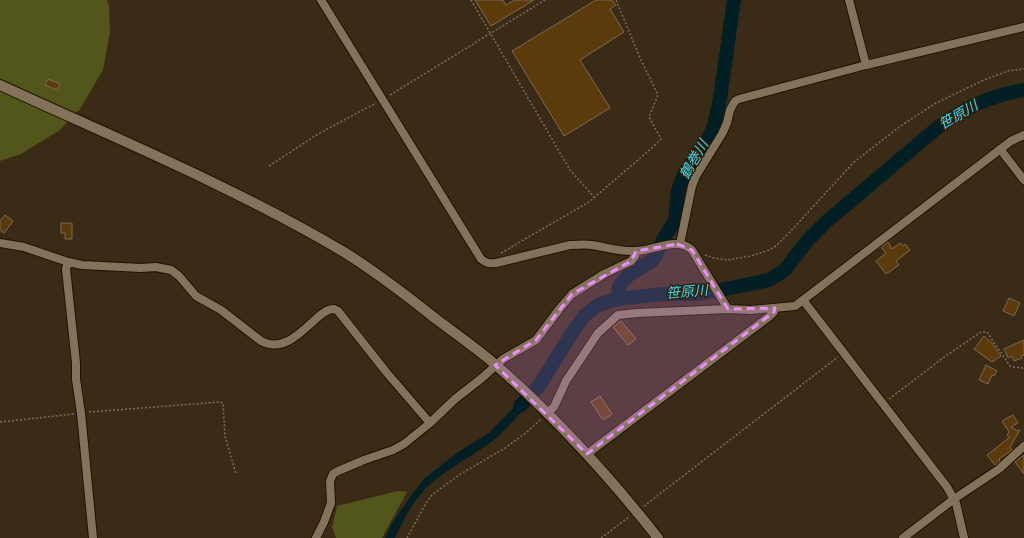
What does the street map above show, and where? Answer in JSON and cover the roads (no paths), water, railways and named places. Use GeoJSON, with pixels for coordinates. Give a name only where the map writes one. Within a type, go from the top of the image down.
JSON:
{"type":"FeatureCollection","features":[{"type":"Feature","properties":{"kind":"street"},"geometry":{"type":"LineString","coordinates":[[320,0],[481,259],[486,263],[496,263],[570,245],[582,244],[639,251],[678,244],[686,246],[692,250],[728,309]]}},
{"type":"Feature","properties":{"kind":"street"},"geometry":{"type":"LineString","coordinates":[[849,0],[866,65]]}},
{"type":"Feature","properties":{"kind":"street"},"geometry":{"type":"LineString","coordinates":[[678,244],[696,176],[722,134],[727,123],[730,110],[735,101],[742,97],[866,65],[1024,27]]}},
{"type":"Feature","properties":{"kind":"street"},"geometry":{"type":"LineString","coordinates":[[0,85],[200,176],[297,226],[345,253],[398,289],[496,365],[547,413],[587,454],[658,538]]}},
{"type":"Feature","properties":{"kind":"street"},"geometry":{"type":"LineString","coordinates":[[547,413],[554,407],[566,382],[598,333],[618,315],[728,309],[751,310],[794,306],[1000,149],[1011,141],[1024,135]]}},
{"type":"Feature","properties":{"kind":"street"},"geometry":{"type":"LineString","coordinates":[[1000,149],[1024,180]]}},
{"type":"Feature","properties":{"kind":"street"},"geometry":{"type":"LineString","coordinates":[[0,243],[24,247],[68,262],[98,267],[156,267],[171,270],[196,296],[221,310],[260,340],[268,344],[280,345],[288,342],[325,311],[334,308],[430,423]]}},
{"type":"Feature","properties":{"kind":"street"},"geometry":{"type":"LineString","coordinates":[[316,538],[331,503],[330,481],[332,474],[364,460],[393,450],[430,423],[455,399],[503,359],[536,340],[572,294],[604,274],[629,262],[639,251]]}},
{"type":"Feature","properties":{"kind":"street"},"geometry":{"type":"LineString","coordinates":[[68,262],[66,269],[93,538]]}},
{"type":"Feature","properties":{"kind":"street"},"geometry":{"type":"LineString","coordinates":[[803,300],[943,482],[954,499],[958,509],[964,538]]}},
{"type":"Feature","properties":{"kind":"street"},"geometry":{"type":"LineString","coordinates":[[587,454],[768,318],[774,312],[775,308]]}},
{"type":"Feature","properties":{"kind":"street"},"geometry":{"type":"LineString","coordinates":[[903,538],[954,499],[999,470],[1023,450]]}},
{"type":"Feature","properties":{"kind":"water"},"geometry":{"type":"Polygon","coordinates":[[[524,397],[530,403],[506,428],[482,449],[444,473],[428,487],[412,505],[395,538],[385,538],[392,523],[425,478],[457,453],[490,432],[524,397]]]}},
{"type":"Feature","properties":{"kind":"waterway","name":"鶴巻川"},"geometry":{"type":"LineString","coordinates":[[617,299],[619,286],[623,281],[629,275],[653,260],[656,255],[675,220],[678,191],[684,174],[713,129],[720,99],[734,0]]}},
{"type":"Feature","properties":{"kind":"waterway","name":"笹原川"},"geometry":{"type":"LineString","coordinates":[[520,406],[539,386],[585,315],[598,305],[617,299],[664,294],[695,294],[769,280],[785,270],[806,242],[826,222],[937,128],[978,103],[1012,92],[1024,90]]}}]}
